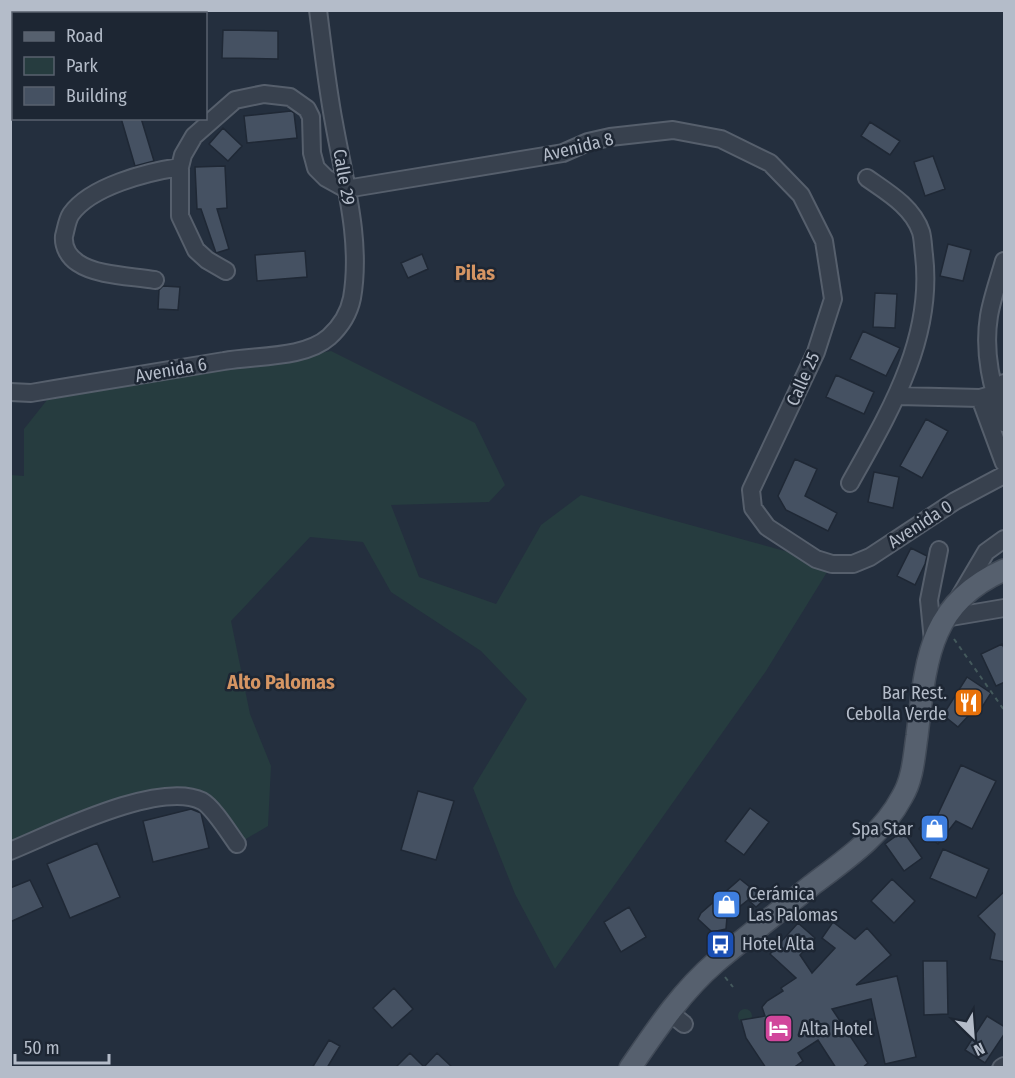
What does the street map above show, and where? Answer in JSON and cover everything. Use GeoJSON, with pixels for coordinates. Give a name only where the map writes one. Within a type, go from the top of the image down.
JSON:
{"type":"FeatureCollection","features":[{"type":"Feature","properties":{"kind":"main road"},"geometry":{"type":"LineString","coordinates":[[630,1068],[676,1018],[682,995],[715,963],[856,851],[886,823],[903,796],[913,768],[924,676],[940,628],[960,597],[978,583],[1005,570]]}},
{"type":"Feature","properties":{"kind":"street","name":"Calle 29"},"geometry":{"type":"LineString","coordinates":[[318,10],[332,111],[353,230],[355,267],[351,301],[346,316],[328,337]]}},
{"type":"Feature","properties":{"kind":"street"},"geometry":{"type":"LineString","coordinates":[[226,271],[207,260],[196,250],[180,216],[180,167],[194,136],[235,100],[264,94],[290,97],[307,109],[311,117],[312,153],[316,168],[326,178],[346,189]]}},
{"type":"Feature","properties":{"kind":"street","name":"Avenida 8"},"geometry":{"type":"LineString","coordinates":[[346,189],[563,153],[588,142],[610,137],[673,130],[721,139],[770,163]]}},
{"type":"Feature","properties":{"kind":"street","name":"Calle 25"},"geometry":{"type":"LineString","coordinates":[[770,163],[801,195],[824,241],[832,299],[816,352],[751,490],[753,508],[767,527],[816,559],[832,564]]}},
{"type":"Feature","properties":{"kind":"street"},"geometry":{"type":"LineString","coordinates":[[155,280],[93,270],[78,264],[69,255],[63,242],[66,227],[69,216],[80,204],[115,184],[152,171],[180,167]]}},
{"type":"Feature","properties":{"kind":"street"},"geometry":{"type":"LineString","coordinates":[[850,483],[898,396],[918,335],[925,293],[926,270],[921,231],[903,203],[867,178]]}},
{"type":"Feature","properties":{"kind":"street"},"geometry":{"type":"LineString","coordinates":[[1005,261],[989,314],[986,338],[1005,463]]}},
{"type":"Feature","properties":{"kind":"street","name":"Avenida 6"},"geometry":{"type":"LineString","coordinates":[[10,392],[31,393],[232,359],[285,354],[314,346],[328,337]]}},
{"type":"Feature","properties":{"kind":"street"},"geometry":{"type":"LineString","coordinates":[[898,396],[993,392]]}},
{"type":"Feature","properties":{"kind":"street"},"geometry":{"type":"LineString","coordinates":[[993,392],[1005,423]]}},
{"type":"Feature","properties":{"kind":"street","name":"Avenida 0"},"geometry":{"type":"LineString","coordinates":[[832,564],[853,564],[870,557],[955,501],[1005,475]]}},
{"type":"Feature","properties":{"kind":"street"},"geometry":{"type":"LineString","coordinates":[[960,597],[986,552],[1005,539]]}},
{"type":"Feature","properties":{"kind":"street"},"geometry":{"type":"LineString","coordinates":[[939,550],[929,600],[940,628],[1005,608]]}},
{"type":"Feature","properties":{"kind":"street"},"geometry":{"type":"LineString","coordinates":[[10,851],[101,814],[150,798],[178,797],[188,797],[205,802],[237,844]]}},
{"type":"Feature","properties":{"kind":"path"},"geometry":{"type":"LineString","coordinates":[[940,628],[1005,710]]}},
{"type":"Feature","properties":{"kind":"path"},"geometry":{"type":"LineString","coordinates":[[729,982],[733,987]]}},
{"type":"Feature","properties":{"kind":"green space"},"geometry":{"type":"Polygon","coordinates":[[[331,351],[475,423],[505,485],[489,502],[391,505],[419,577],[496,604],[541,525],[581,495],[832,564],[766,671],[555,969],[515,894],[473,788],[527,699],[481,651],[391,592],[363,542],[310,537],[231,621],[250,714],[271,766],[268,826],[237,844],[205,802],[150,798],[11,851],[11,475],[24,476],[24,429],[47,400],[331,351]]]}},
{"type":"Feature","properties":{"kind":"green space"},"geometry":{"type":"Polygon","coordinates":[[[742,1009],[748,1009],[752,1016],[748,1023],[742,1023],[738,1019],[738,1013],[742,1009]]]}},
{"type":"Feature","properties":{"kind":"building"},"geometry":{"type":"Polygon","coordinates":[[[223,30],[278,31],[278,59],[222,58],[223,30]]]}},
{"type":"Feature","properties":{"kind":"building"},"geometry":{"type":"Polygon","coordinates":[[[291,111],[294,113],[297,138],[247,143],[244,116],[291,111]]]}},
{"type":"Feature","properties":{"kind":"building"},"geometry":{"type":"Polygon","coordinates":[[[122,120],[142,120],[154,161],[135,166],[122,120]]]}},
{"type":"Feature","properties":{"kind":"building"},"geometry":{"type":"Polygon","coordinates":[[[870,122],[900,141],[890,155],[861,136],[870,122]]]}},
{"type":"Feature","properties":{"kind":"building"},"geometry":{"type":"Polygon","coordinates":[[[223,128],[242,146],[228,161],[209,144],[223,128]]]}},
{"type":"Feature","properties":{"kind":"building"},"geometry":{"type":"Polygon","coordinates":[[[933,156],[945,189],[925,196],[914,162],[933,156]]]}},
{"type":"Feature","properties":{"kind":"building"},"geometry":{"type":"Polygon","coordinates":[[[225,166],[227,208],[217,209],[229,249],[216,253],[201,209],[197,209],[195,167],[225,166]]]}},
{"type":"Feature","properties":{"kind":"building"},"geometry":{"type":"Polygon","coordinates":[[[948,244],[971,250],[963,281],[940,276],[948,244]]]}},
{"type":"Feature","properties":{"kind":"building"},"geometry":{"type":"Polygon","coordinates":[[[305,251],[307,277],[257,281],[255,255],[305,251]]]}},
{"type":"Feature","properties":{"kind":"building"},"geometry":{"type":"Polygon","coordinates":[[[422,254],[428,269],[408,278],[401,263],[422,254]]]}},
{"type":"Feature","properties":{"kind":"building"},"geometry":{"type":"Polygon","coordinates":[[[163,286],[180,287],[178,310],[158,309],[159,290],[163,286]]]}},
{"type":"Feature","properties":{"kind":"building"},"geometry":{"type":"Polygon","coordinates":[[[875,293],[897,294],[895,328],[873,327],[875,293]]]}},
{"type":"Feature","properties":{"kind":"building"},"geometry":{"type":"Polygon","coordinates":[[[863,331],[900,348],[886,376],[850,359],[863,331]]]}},
{"type":"Feature","properties":{"kind":"building"},"geometry":{"type":"Polygon","coordinates":[[[836,375],[874,392],[864,414],[826,397],[836,375]]]}},
{"type":"Feature","properties":{"kind":"building"},"geometry":{"type":"Polygon","coordinates":[[[926,419],[948,431],[922,478],[900,466],[926,419]]]}},
{"type":"Feature","properties":{"kind":"building"},"geometry":{"type":"Polygon","coordinates":[[[795,459],[817,469],[805,496],[837,513],[828,531],[786,510],[778,496],[795,459]]]}},
{"type":"Feature","properties":{"kind":"building"},"geometry":{"type":"Polygon","coordinates":[[[874,472],[899,477],[893,508],[868,502],[874,472]]]}},
{"type":"Feature","properties":{"kind":"building"},"geometry":{"type":"Polygon","coordinates":[[[911,548],[927,556],[915,585],[897,576],[911,548]]]}},
{"type":"Feature","properties":{"kind":"building"},"geometry":{"type":"Polygon","coordinates":[[[1002,644],[1005,650],[1005,682],[996,686],[981,654],[1002,644]]]}},
{"type":"Feature","properties":{"kind":"building","name":"Bar Rest. Cebolla Verde"},"geometry":{"type":"Polygon","coordinates":[[[967,677],[991,693],[979,712],[970,714],[958,727],[943,715],[967,677]]]}},
{"type":"Feature","properties":{"kind":"building"},"geometry":{"type":"Polygon","coordinates":[[[961,765],[996,781],[972,829],[956,821],[938,844],[919,829],[931,814],[936,818],[961,765]]]}},
{"type":"Feature","properties":{"kind":"building"},"geometry":{"type":"Polygon","coordinates":[[[418,791],[454,801],[436,860],[401,850],[418,791]]]}},
{"type":"Feature","properties":{"kind":"building"},"geometry":{"type":"Polygon","coordinates":[[[750,808],[769,822],[744,855],[725,841],[750,808]]]}},
{"type":"Feature","properties":{"kind":"building"},"geometry":{"type":"Polygon","coordinates":[[[191,809],[201,813],[209,848],[153,862],[143,821],[191,809]]]}},
{"type":"Feature","properties":{"kind":"building"},"geometry":{"type":"Polygon","coordinates":[[[903,831],[922,858],[904,871],[885,844],[903,831]]]}},
{"type":"Feature","properties":{"kind":"building"},"geometry":{"type":"Polygon","coordinates":[[[97,843],[120,897],[70,918],[47,864],[97,843]]]}},
{"type":"Feature","properties":{"kind":"building"},"geometry":{"type":"Polygon","coordinates":[[[943,849],[989,869],[976,898],[930,878],[943,849]]]}},
{"type":"Feature","properties":{"kind":"building","name":"Cerámica Las Palomas"},"geometry":{"type":"Polygon","coordinates":[[[740,879],[765,899],[756,907],[748,900],[727,917],[726,929],[712,932],[698,919],[701,913],[740,879]]]}},
{"type":"Feature","properties":{"kind":"building"},"geometry":{"type":"Polygon","coordinates":[[[892,879],[915,901],[894,923],[871,901],[892,879]]]}},
{"type":"Feature","properties":{"kind":"building"},"geometry":{"type":"Polygon","coordinates":[[[30,880],[43,907],[10,922],[10,888],[30,880]]]}},
{"type":"Feature","properties":{"kind":"building"},"geometry":{"type":"Polygon","coordinates":[[[1005,891],[1005,962],[990,959],[995,934],[978,916],[1005,891]]]}},
{"type":"Feature","properties":{"kind":"building"},"geometry":{"type":"Polygon","coordinates":[[[629,907],[646,937],[621,952],[604,922],[629,907]]]}},
{"type":"Feature","properties":{"kind":"building"},"geometry":{"type":"Polygon","coordinates":[[[833,922],[855,939],[867,928],[891,955],[856,985],[897,976],[916,1057],[885,1064],[871,999],[832,1009],[868,1063],[862,1068],[836,1068],[818,1040],[798,1053],[803,1061],[793,1068],[766,1068],[746,1038],[741,1020],[765,1016],[762,1007],[783,991],[781,988],[796,978],[770,954],[798,923],[815,938],[800,955],[812,973],[835,948],[822,938],[833,922]]]}},
{"type":"Feature","properties":{"kind":"building"},"geometry":{"type":"Polygon","coordinates":[[[923,961],[947,961],[948,1014],[924,1015],[923,961]]]}},
{"type":"Feature","properties":{"kind":"building"},"geometry":{"type":"Polygon","coordinates":[[[394,988],[413,1009],[392,1028],[373,1008],[394,988]]]}},
{"type":"Feature","properties":{"kind":"building"},"geometry":{"type":"Polygon","coordinates":[[[987,1016],[1005,1027],[1005,1033],[985,1063],[965,1050],[987,1016]]]}},
{"type":"Feature","properties":{"kind":"building"},"geometry":{"type":"Polygon","coordinates":[[[329,1040],[340,1046],[327,1068],[312,1068],[329,1040]]]}},
{"type":"Feature","properties":{"kind":"building"},"geometry":{"type":"Polygon","coordinates":[[[410,1053],[424,1067],[437,1053],[453,1068],[395,1068],[410,1053]]]}},
{"type":"Feature","properties":{"kind":"place","name":"Bar Rest. Cebolla Verde"},"geometry":{"type":"Point","coordinates":[968,703]}},
{"type":"Feature","properties":{"kind":"place","name":"Spa Star"},"geometry":{"type":"Point","coordinates":[934,829]}},
{"type":"Feature","properties":{"kind":"place","name":"Cerámica Las Palomas"},"geometry":{"type":"Point","coordinates":[727,904]}},
{"type":"Feature","properties":{"kind":"place","name":"Hotel Alta"},"geometry":{"type":"Point","coordinates":[721,944]}},
{"type":"Feature","properties":{"kind":"place","name":"Alta Hotel"},"geometry":{"type":"Point","coordinates":[779,1029]}},
{"type":"Feature","properties":{"kind":"district","name":"Pilas"},"geometry":{"type":"Point","coordinates":[475,273]}},
{"type":"Feature","properties":{"kind":"district","name":"Alto Palomas"},"geometry":{"type":"Point","coordinates":[281,682]}}]}
